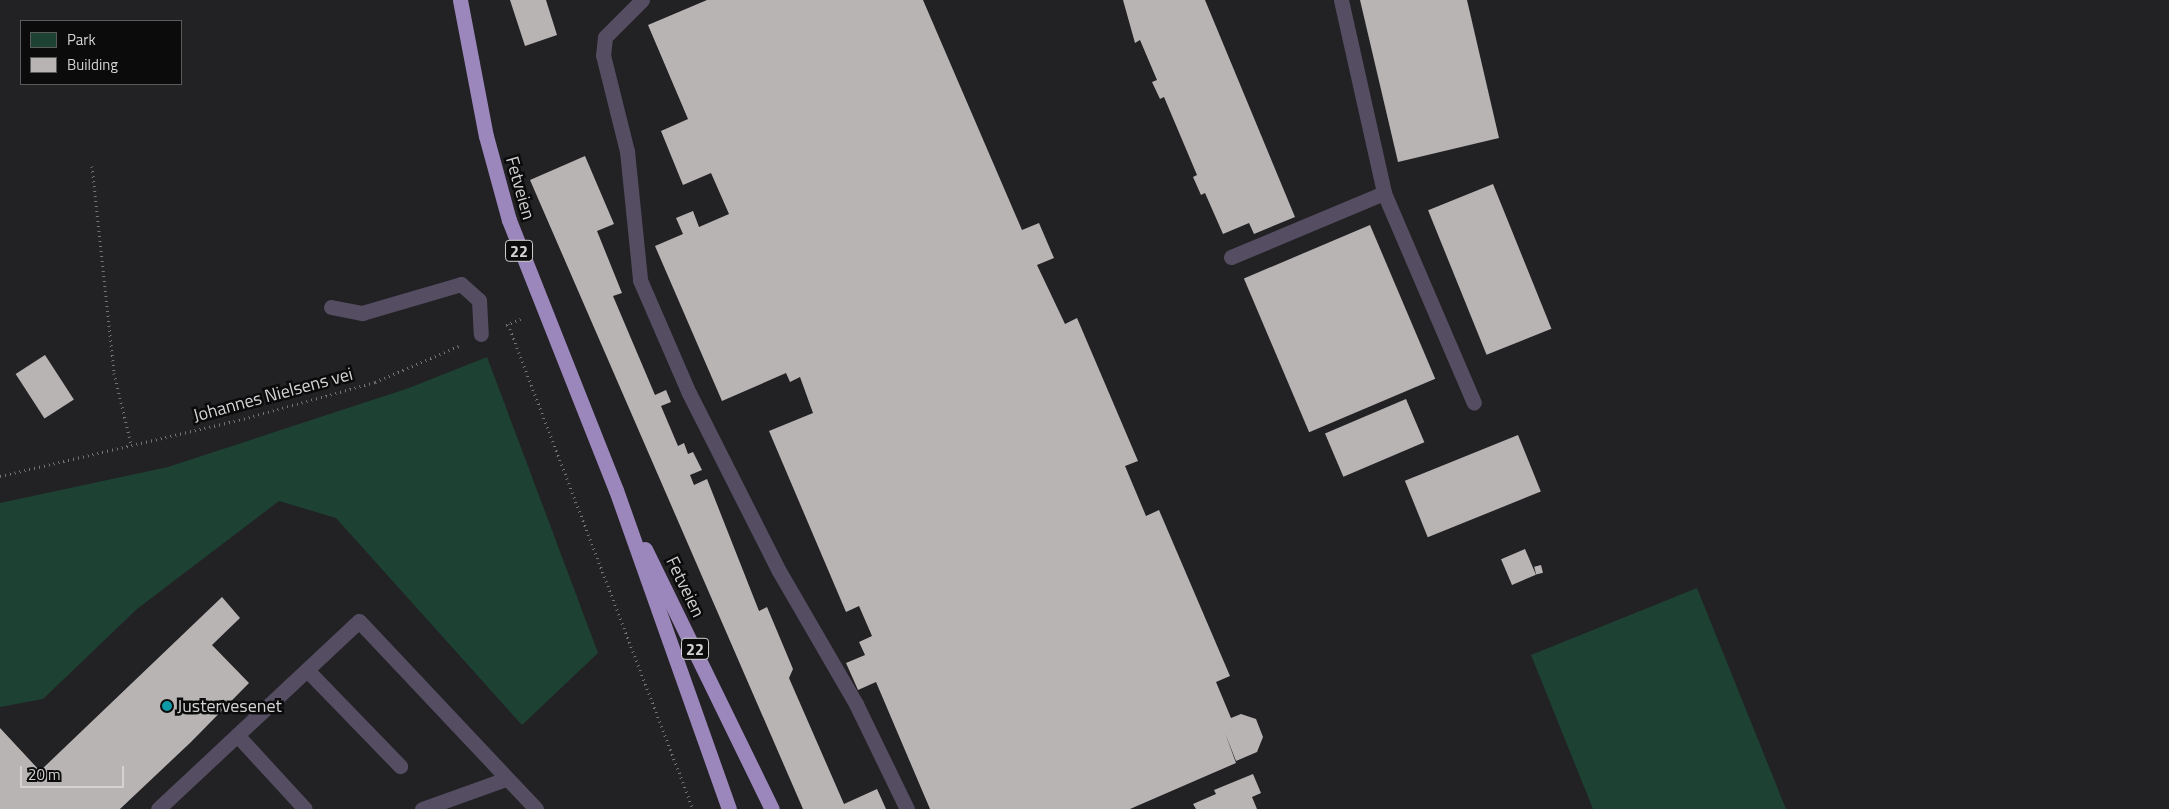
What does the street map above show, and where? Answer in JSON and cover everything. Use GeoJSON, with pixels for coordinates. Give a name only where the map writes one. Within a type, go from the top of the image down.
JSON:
{"type":"FeatureCollection","features":[{"type":"Feature","properties":{"kind":"highway","name":"Fetveien"},"geometry":{"type":"LineString","coordinates":[[460,0],[496,173],[543,312],[616,490],[729,809]]}},
{"type":"Feature","properties":{"kind":"highway","name":"Fetveien"},"geometry":{"type":"LineString","coordinates":[[616,490],[772,809]]}},
{"type":"Feature","properties":{"kind":"lane"},"geometry":{"type":"LineString","coordinates":[[642,0],[605,37],[603,55],[627,152],[640,280],[690,393],[779,572],[856,704],[906,809]]}},
{"type":"Feature","properties":{"kind":"lane"},"geometry":{"type":"LineString","coordinates":[[1341,0],[1384,192],[1474,403]]}},
{"type":"Feature","properties":{"kind":"lane"},"geometry":{"type":"LineString","coordinates":[[1231,257],[1384,192]]}},
{"type":"Feature","properties":{"kind":"lane"},"geometry":{"type":"LineString","coordinates":[[331,307],[362,313],[461,284],[479,300],[481,334]]}},
{"type":"Feature","properties":{"kind":"lane"},"geometry":{"type":"LineString","coordinates":[[158,809],[359,621],[536,809]]}},
{"type":"Feature","properties":{"kind":"lane"},"geometry":{"type":"LineString","coordinates":[[307,670],[400,766]]}},
{"type":"Feature","properties":{"kind":"lane"},"geometry":{"type":"LineString","coordinates":[[237,735],[305,809]]}},
{"type":"Feature","properties":{"kind":"lane"},"geometry":{"type":"LineString","coordinates":[[422,809],[506,779]]}},
{"type":"Feature","properties":{"kind":"path"},"geometry":{"type":"LineString","coordinates":[[92,166],[114,373],[131,444]]}},
{"type":"Feature","properties":{"kind":"path","name":"Johannes Nielsens vei"},"geometry":{"type":"LineString","coordinates":[[0,476],[239,420],[375,382],[481,334],[543,312]]}},
{"type":"Feature","properties":{"kind":"path"},"geometry":{"type":"LineString","coordinates":[[508,324],[693,809]]}},
{"type":"Feature","properties":{"kind":"green space"},"geometry":{"type":"Polygon","coordinates":[[[487,357],[598,653],[522,725],[336,518],[279,501],[137,609],[43,699],[0,707],[0,503],[168,467],[409,388],[487,357]]]}},
{"type":"Feature","properties":{"kind":"green space"},"geometry":{"type":"Polygon","coordinates":[[[1697,588],[1786,809],[1593,809],[1531,655],[1697,588]]]}},
{"type":"Feature","properties":{"kind":"building"},"geometry":{"type":"Polygon","coordinates":[[[510,0],[546,0],[557,35],[525,46],[510,0]]]}},
{"type":"Feature","properties":{"kind":"building"},"geometry":{"type":"Polygon","coordinates":[[[707,0],[923,0],[1022,230],[1039,223],[1054,258],[1037,265],[1065,324],[1077,318],[1138,461],[1125,466],[1146,516],[1159,510],[1230,676],[1216,682],[1231,718],[1241,714],[1256,719],[1263,737],[1257,752],[1236,761],[1225,733],[1236,763],[1130,809],[930,809],[876,682],[858,690],[846,663],[865,655],[859,642],[872,636],[859,606],[846,612],[769,431],[813,413],[800,377],[790,382],[786,373],[722,401],[655,246],[683,234],[676,218],[693,211],[699,227],[729,214],[711,173],[683,185],[661,131],[688,119],[648,25],[707,0]]]}},
{"type":"Feature","properties":{"kind":"building"},"geometry":{"type":"Polygon","coordinates":[[[1123,0],[1205,0],[1295,217],[1254,234],[1249,223],[1223,234],[1205,193],[1201,195],[1193,177],[1197,175],[1164,97],[1160,99],[1152,82],[1157,80],[1140,40],[1135,43],[1123,0]]]}},
{"type":"Feature","properties":{"kind":"building"},"geometry":{"type":"Polygon","coordinates":[[[1360,0],[1467,0],[1499,138],[1398,162],[1360,0]]]}},
{"type":"Feature","properties":{"kind":"building"},"geometry":{"type":"Polygon","coordinates":[[[585,156],[614,224],[597,231],[622,293],[613,296],[655,395],[666,390],[671,402],[661,406],[678,446],[684,443],[688,454],[693,452],[702,470],[690,475],[694,485],[707,479],[759,611],[767,607],[793,669],[789,678],[844,804],[877,789],[886,809],[803,809],[530,180],[585,156]]]}},
{"type":"Feature","properties":{"kind":"building"},"geometry":{"type":"Polygon","coordinates":[[[1493,184],[1551,329],[1487,355],[1428,210],[1493,184]]]}},
{"type":"Feature","properties":{"kind":"building"},"geometry":{"type":"Polygon","coordinates":[[[1370,225],[1435,379],[1309,432],[1244,279],[1370,225]]]}},
{"type":"Feature","properties":{"kind":"building"},"geometry":{"type":"Polygon","coordinates":[[[45,355],[74,399],[45,419],[16,374],[45,355]]]}},
{"type":"Feature","properties":{"kind":"building"},"geometry":{"type":"Polygon","coordinates":[[[1406,399],[1424,442],[1343,477],[1325,433],[1406,399]]]}},
{"type":"Feature","properties":{"kind":"building"},"geometry":{"type":"Polygon","coordinates":[[[1518,435],[1541,492],[1428,537],[1405,481],[1518,435]]]}},
{"type":"Feature","properties":{"kind":"building"},"geometry":{"type":"Polygon","coordinates":[[[1525,549],[1536,575],[1512,585],[1501,559],[1525,549]]]}},
{"type":"Feature","properties":{"kind":"building"},"geometry":{"type":"Polygon","coordinates":[[[1541,565],[1543,573],[1536,574],[1534,567],[1541,565]]]}},
{"type":"Feature","properties":{"kind":"building","name":"Justervesenet"},"geometry":{"type":"Polygon","coordinates":[[[222,597],[240,618],[212,645],[249,683],[191,742],[120,809],[0,809],[0,728],[40,771],[222,597]]]}},
{"type":"Feature","properties":{"kind":"building"},"geometry":{"type":"Polygon","coordinates":[[[1253,774],[1261,793],[1252,797],[1257,809],[1196,809],[1193,804],[1216,794],[1214,790],[1253,774]]]}},
{"type":"Feature","properties":{"kind":"place","name":"Justervesenet"},"geometry":{"type":"Point","coordinates":[167,706]}}]}
